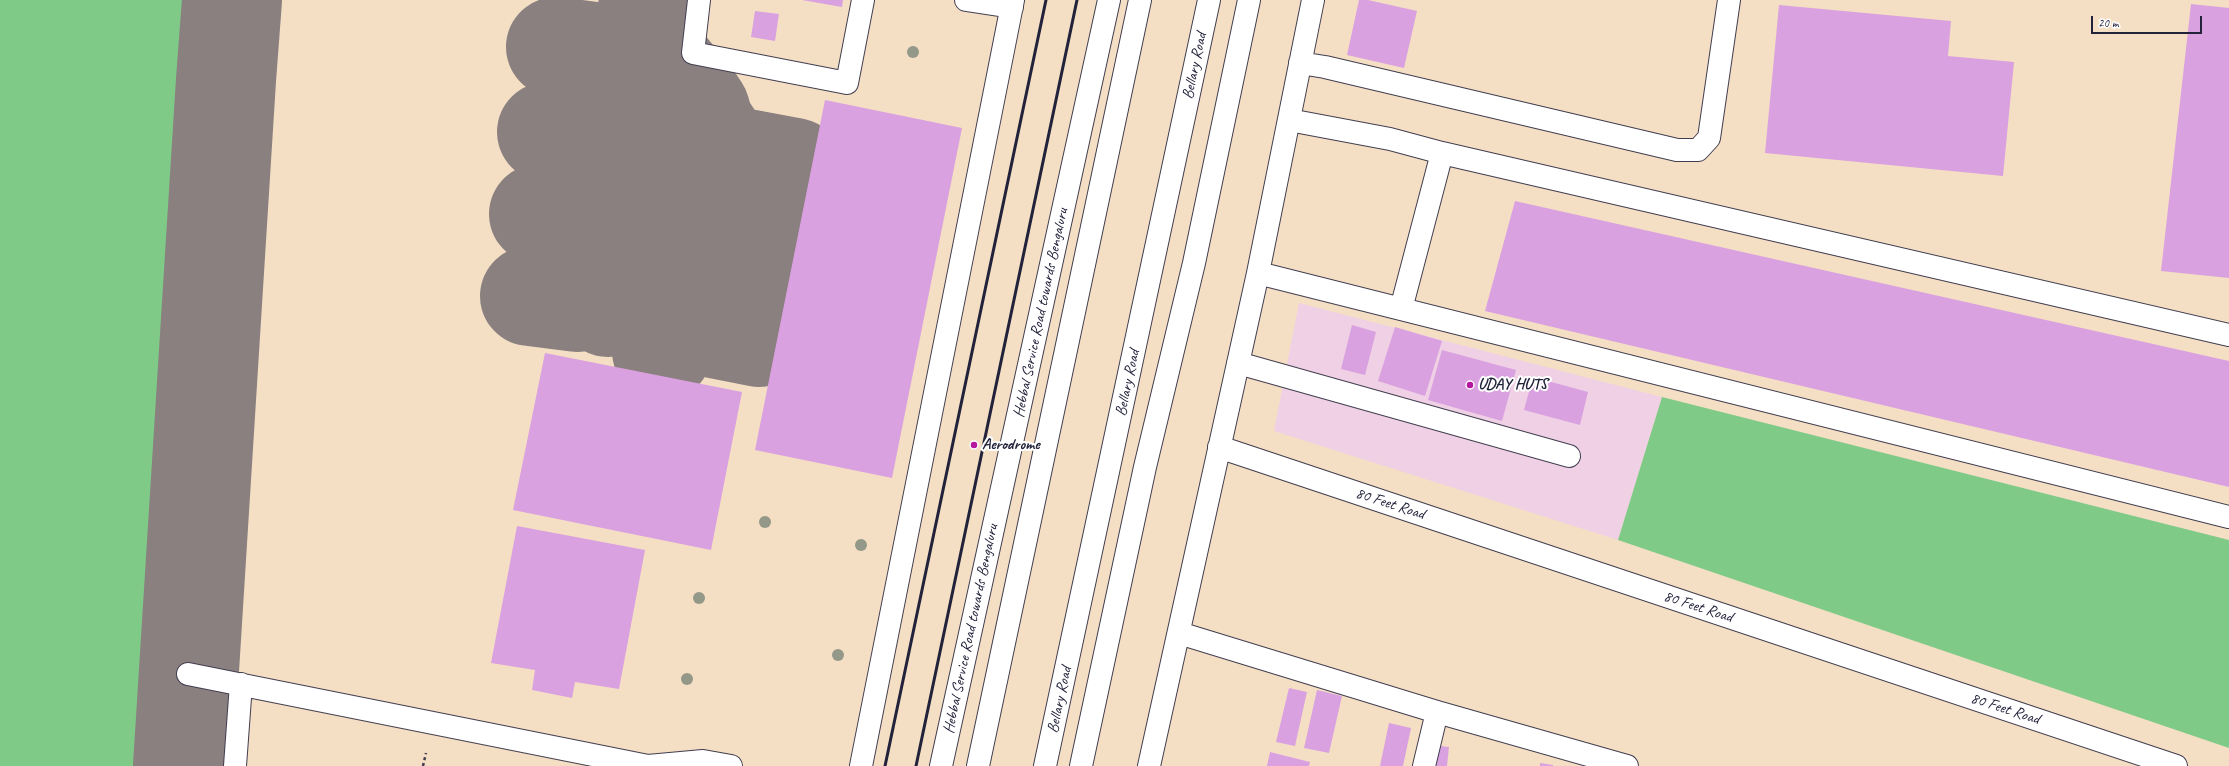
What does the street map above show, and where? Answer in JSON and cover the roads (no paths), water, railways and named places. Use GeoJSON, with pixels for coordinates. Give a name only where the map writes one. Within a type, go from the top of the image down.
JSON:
{"type":"FeatureCollection","features":[{"type":"Feature","properties":{"kind":"main road"},"geometry":{"type":"LineString","coordinates":[[699,0],[693,53],[847,83],[863,0]]}},
{"type":"Feature","properties":{"kind":"main road"},"geometry":{"type":"LineString","coordinates":[[861,766],[1012,3],[966,0]]}},
{"type":"Feature","properties":{"kind":"main road","name":"Hebbal Service Road towards Bengaluru"},"geometry":{"type":"LineString","coordinates":[[941,766],[1109,0]]}},
{"type":"Feature","properties":{"kind":"main road"},"geometry":{"type":"LineString","coordinates":[[978,766],[1140,0]]}},
{"type":"Feature","properties":{"kind":"main road","name":"Bellary Road"},"geometry":{"type":"LineString","coordinates":[[1045,766],[1209,0]]}},
{"type":"Feature","properties":{"kind":"main road"},"geometry":{"type":"LineString","coordinates":[[1081,766],[1145,467],[1195,256],[1249,0]]}},
{"type":"Feature","properties":{"kind":"main road"},"geometry":{"type":"LineString","coordinates":[[1149,766],[1258,273],[1313,0]]}},
{"type":"Feature","properties":{"kind":"main road"},"geometry":{"type":"LineString","coordinates":[[1300,63],[1325,67],[1677,150],[1698,150],[1709,138],[1729,0]]}},
{"type":"Feature","properties":{"kind":"main road"},"geometry":{"type":"LineString","coordinates":[[1289,120],[1390,140],[2229,335]]}},
{"type":"Feature","properties":{"kind":"main road"},"geometry":{"type":"LineString","coordinates":[[1401,309],[1442,153]]}},
{"type":"Feature","properties":{"kind":"main road"},"geometry":{"type":"LineString","coordinates":[[1258,273],[2229,517]]}},
{"type":"Feature","properties":{"kind":"main road"},"geometry":{"type":"LineString","coordinates":[[1238,363],[1569,456]]}},
{"type":"Feature","properties":{"kind":"main road","name":"80 Feet Road"},"geometry":{"type":"LineString","coordinates":[[1219,447],[2176,766]]}},
{"type":"Feature","properties":{"kind":"main road"},"geometry":{"type":"LineString","coordinates":[[1179,633],[1437,712],[1627,766]]}},
{"type":"Feature","properties":{"kind":"main road"},"geometry":{"type":"LineString","coordinates":[[188,674],[648,766],[703,761],[731,766]]}},
{"type":"Feature","properties":{"kind":"main road"},"geometry":{"type":"LineString","coordinates":[[236,766],[241,684]]}},
{"type":"Feature","properties":{"kind":"main road"},"geometry":{"type":"LineString","coordinates":[[1424,766],[1437,712]]}},
{"type":"Feature","properties":{"kind":"railway"},"geometry":{"type":"LineString","coordinates":[[885,766],[1046,0]]}},
{"type":"Feature","properties":{"kind":"railway"},"geometry":{"type":"LineString","coordinates":[[916,766],[1077,0]]}},
{"type":"Feature","properties":{"kind":"place","name":"UDAY HUTS"},"geometry":{"type":"Point","coordinates":[1470,385]}},
{"type":"Feature","properties":{"kind":"place","name":"Aerodrome"},"geometry":{"type":"Point","coordinates":[974,445]}}]}
